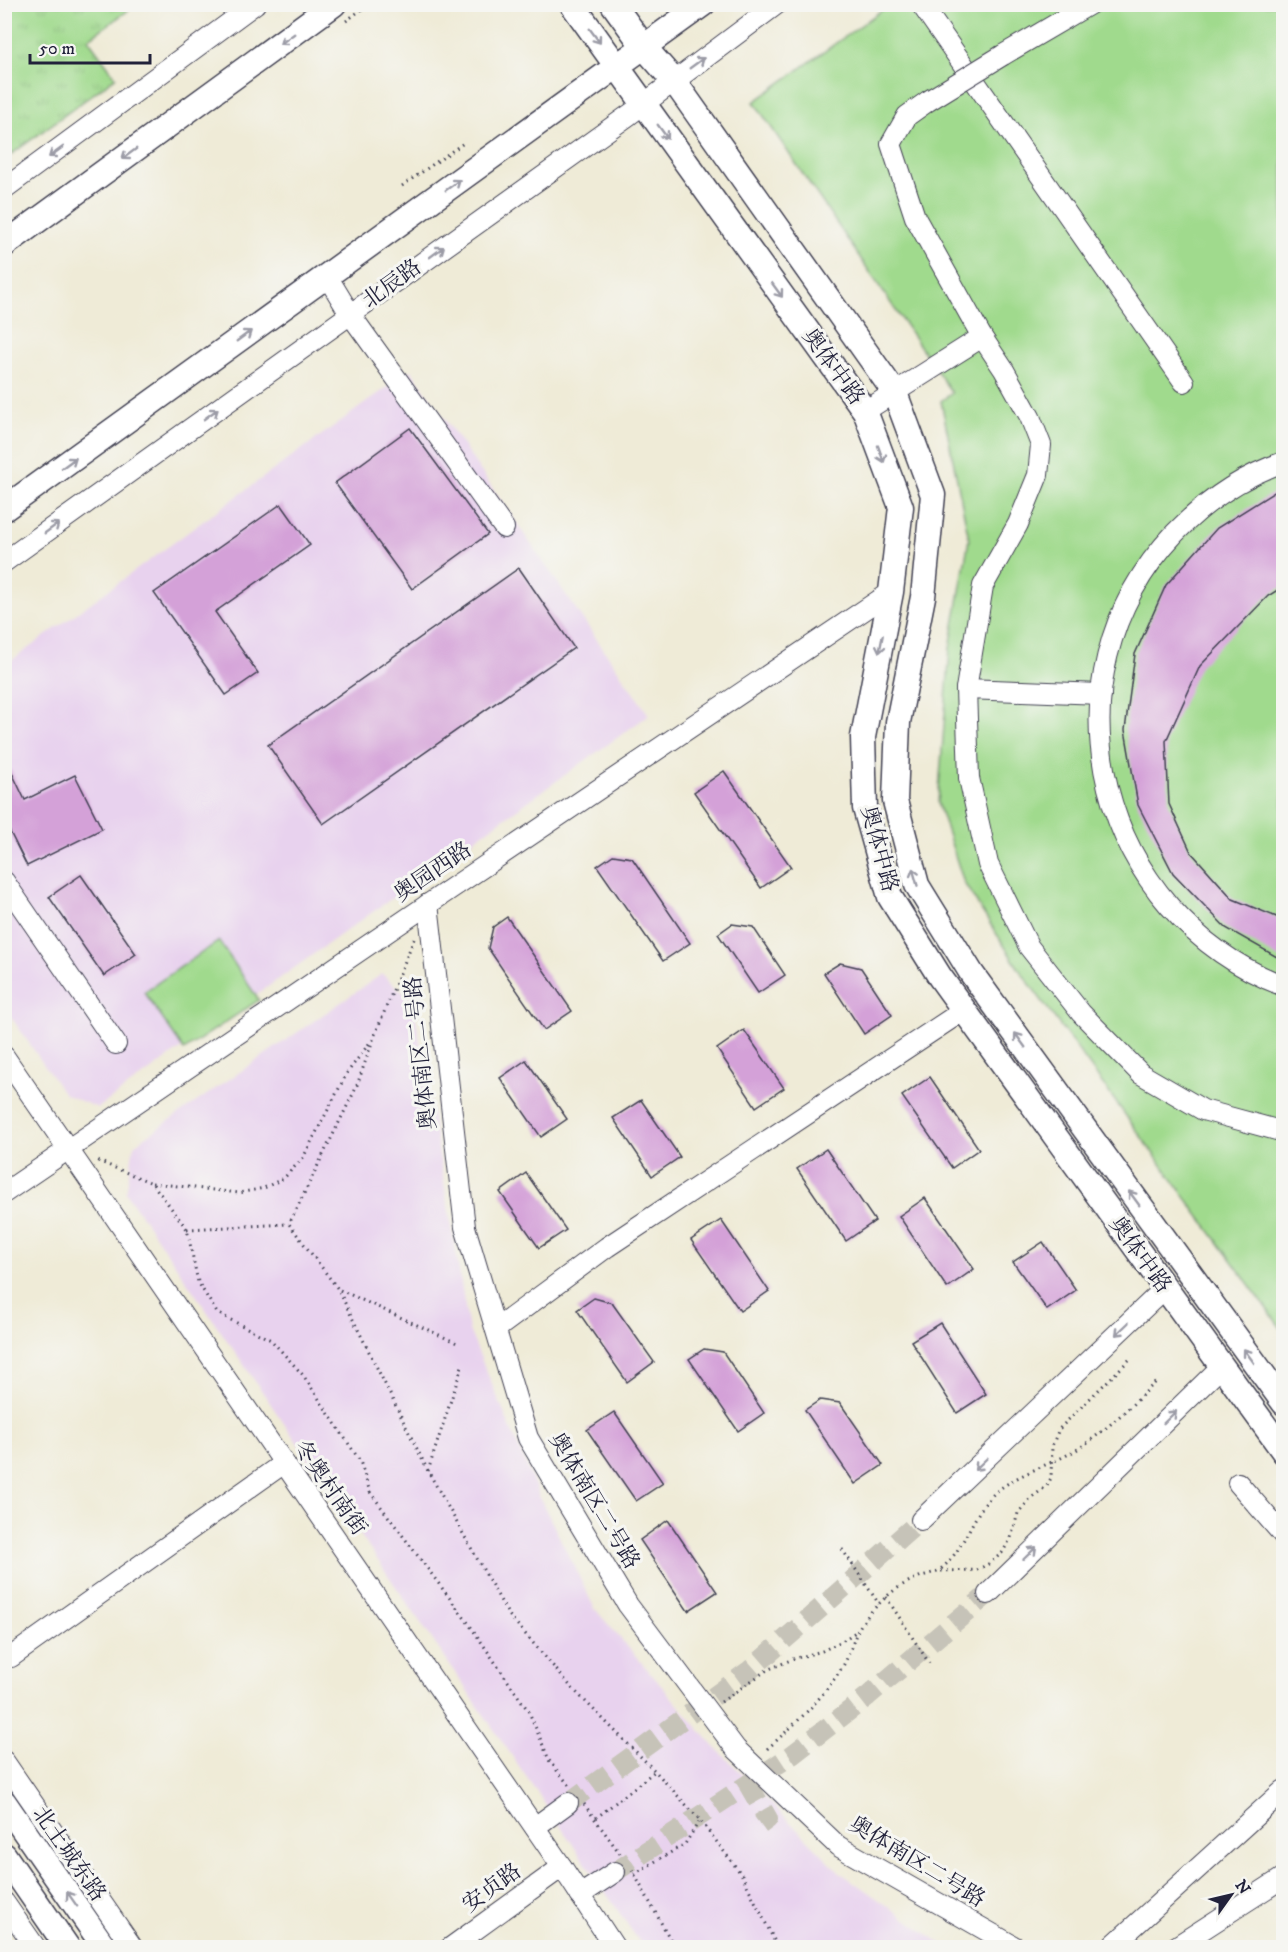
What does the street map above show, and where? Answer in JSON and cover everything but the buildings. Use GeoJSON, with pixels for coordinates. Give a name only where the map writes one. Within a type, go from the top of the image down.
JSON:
{"type":"FeatureCollection","features":[{"type":"Feature","properties":{"kind":"main road"},"geometry":{"type":"LineString","coordinates":[[4,245],[334,4]]}},
{"type":"Feature","properties":{"kind":"main road","name":"奥体中路"},"geometry":{"type":"LineString","coordinates":[[572,4],[865,411],[901,507],[891,592],[863,737],[865,808],[890,897],[964,1011],[1284,1452]]}},
{"type":"Feature","properties":{"kind":"main road","name":"奥体中路"},"geometry":{"type":"LineString","coordinates":[[613,4],[644,47],[674,81],[895,393],[933,495],[923,597],[898,722],[895,801],[917,885],[972,974],[1284,1403]]}},
{"type":"Feature","properties":{"kind":"main road","name":"北辰路"},"geometry":{"type":"LineString","coordinates":[[4,509],[703,4]]}},
{"type":"Feature","properties":{"kind":"main road","name":"北土城东路"},"geometry":{"type":"LineString","coordinates":[[4,1802],[105,1947]]}},
{"type":"Feature","properties":{"kind":"main road"},"geometry":{"type":"LineString","coordinates":[[4,1855],[69,1947]]}},
{"type":"Feature","properties":{"kind":"street"},"geometry":{"type":"LineString","coordinates":[[4,189],[255,4]]}},
{"type":"Feature","properties":{"kind":"street","name":"北辰路"},"geometry":{"type":"LineString","coordinates":[[4,562],[643,104],[777,4]]}},
{"type":"Feature","properties":{"kind":"street"},"geometry":{"type":"LineString","coordinates":[[921,4],[1184,382]]}},
{"type":"Feature","properties":{"kind":"street"},"geometry":{"type":"LineString","coordinates":[[1090,4],[928,101],[907,116],[891,144],[915,217],[1030,417],[1041,445],[1038,475],[1018,524],[983,586],[966,689],[969,778],[988,864],[1029,946],[1080,1013],[1141,1074],[1203,1110],[1284,1132]]}},
{"type":"Feature","properties":{"kind":"street"},"geometry":{"type":"LineString","coordinates":[[327,276],[350,314],[504,528]]}},
{"type":"Feature","properties":{"kind":"street"},"geometry":{"type":"LineString","coordinates":[[865,411],[982,337]]}},
{"type":"Feature","properties":{"kind":"street"},"geometry":{"type":"LineString","coordinates":[[1284,462],[1242,480],[1214,498],[1188,519],[1145,570],[1129,598],[1116,629],[1107,661],[1101,694],[1100,736],[1107,789],[1129,848],[1145,876],[1178,917],[1210,946],[1236,964],[1264,979],[1284,986]]}},
{"type":"Feature","properties":{"kind":"street","name":"奥园西路"},"geometry":{"type":"LineString","coordinates":[[4,1193],[891,592]]}},
{"type":"Feature","properties":{"kind":"street"},"geometry":{"type":"LineString","coordinates":[[966,689],[1101,694]]}},
{"type":"Feature","properties":{"kind":"street"},"geometry":{"type":"LineString","coordinates":[[4,881],[116,1044]]}},
{"type":"Feature","properties":{"kind":"street","name":"奥体南区二号路"},"geometry":{"type":"LineString","coordinates":[[428,904],[465,1227],[528,1438],[628,1605],[736,1749],[838,1846],[1017,1947]]}},
{"type":"Feature","properties":{"kind":"street"},"geometry":{"type":"LineString","coordinates":[[496,1329],[607,1247],[964,1011]]}},
{"type":"Feature","properties":{"kind":"street","name":"冬奥村南街"},"geometry":{"type":"LineString","coordinates":[[4,1056],[535,1827],[615,1947]]}},
{"type":"Feature","properties":{"kind":"street"},"geometry":{"type":"LineString","coordinates":[[921,1520],[1164,1289]]}},
{"type":"Feature","properties":{"kind":"street"},"geometry":{"type":"LineString","coordinates":[[988,1594],[1221,1367]]}},
{"type":"Feature","properties":{"kind":"street"},"geometry":{"type":"LineString","coordinates":[[11,1658],[284,1463]]}},
{"type":"Feature","properties":{"kind":"street"},"geometry":{"type":"LineString","coordinates":[[1238,1483],[1281,1527]]}},
{"type":"Feature","properties":{"kind":"street","name":"北土城东路"},"geometry":{"type":"LineString","coordinates":[[4,1761],[133,1947]]}},
{"type":"Feature","properties":{"kind":"street"},"geometry":{"type":"LineString","coordinates":[[1110,1947],[1284,1790]]}},
{"type":"Feature","properties":{"kind":"street"},"geometry":{"type":"LineString","coordinates":[[535,1827],[574,1797]]}},
{"type":"Feature","properties":{"kind":"street"},"geometry":{"type":"LineString","coordinates":[[580,1894],[625,1866]]}},
{"type":"Feature","properties":{"kind":"street","name":"安贞路"},"geometry":{"type":"LineString","coordinates":[[450,1947],[562,1867]]}},
{"type":"Feature","properties":{"kind":"street"},"geometry":{"type":"LineString","coordinates":[[1174,1947],[1284,1877]]}},
{"type":"Feature","properties":{"kind":"street"},"geometry":{"type":"LineString","coordinates":[[4,1902],[36,1947]]}},
{"type":"Feature","properties":{"kind":"path"},"geometry":{"type":"LineString","coordinates":[[402,186],[465,142]]}},
{"type":"Feature","properties":{"kind":"path"},"geometry":{"type":"LineString","coordinates":[[289,1224],[356,1088],[415,937]]}},
{"type":"Feature","properties":{"kind":"path"},"geometry":{"type":"LineString","coordinates":[[69,1149],[152,1183],[239,1193],[264,1188],[284,1178],[303,1158],[347,1073],[374,1037]]}},
{"type":"Feature","properties":{"kind":"path"},"geometry":{"type":"LineString","coordinates":[[152,1183],[187,1229],[198,1282],[217,1313],[272,1340],[303,1375],[360,1461],[370,1492],[469,1624],[529,1712],[550,1762],[574,1797],[596,1818],[675,1947]]}},
{"type":"Feature","properties":{"kind":"path"},"geometry":{"type":"LineString","coordinates":[[187,1229],[289,1224]]}},
{"type":"Feature","properties":{"kind":"path"},"geometry":{"type":"LineString","coordinates":[[289,1224],[338,1289],[428,1471],[508,1614],[572,1688],[655,1771],[700,1820],[742,1875],[778,1947]]}},
{"type":"Feature","properties":{"kind":"path"},"geometry":{"type":"LineString","coordinates":[[338,1289],[457,1342]]}},
{"type":"Feature","properties":{"kind":"path"},"geometry":{"type":"LineString","coordinates":[[721,1702],[767,1670],[822,1651],[842,1641],[858,1630],[879,1604],[899,1586],[939,1571],[977,1570],[1002,1553],[1011,1538],[1018,1513],[1031,1498],[1047,1486],[1051,1478],[1052,1446],[1059,1429],[1131,1358]]}},
{"type":"Feature","properties":{"kind":"path"},"geometry":{"type":"LineString","coordinates":[[428,1471],[463,1363]]}},
{"type":"Feature","properties":{"kind":"path"},"geometry":{"type":"LineString","coordinates":[[939,1571],[964,1543],[970,1525],[996,1492],[1015,1479],[1082,1446],[1126,1412],[1157,1381]]}},
{"type":"Feature","properties":{"kind":"path"},"geometry":{"type":"LineString","coordinates":[[842,1549],[879,1604]]}},
{"type":"Feature","properties":{"kind":"path"},"geometry":{"type":"LineString","coordinates":[[885,1598],[929,1663]]}},
{"type":"Feature","properties":{"kind":"path"},"geometry":{"type":"LineString","coordinates":[[767,1749],[810,1710],[830,1687],[845,1663],[858,1630]]}},
{"type":"Feature","properties":{"kind":"path"},"geometry":{"type":"LineString","coordinates":[[596,1818],[655,1771]]}},
{"type":"Feature","properties":{"kind":"path"},"geometry":{"type":"LineString","coordinates":[[625,1866],[685,1844],[700,1820]]}},
{"type":"Feature","properties":{"kind":"shaded area"},"geometry":{"type":"Polygon","coordinates":[[[411,370],[649,715],[98,1108],[64,1094],[5,1008],[4,666],[411,370]]]}},
{"type":"Feature","properties":{"kind":"shaded area"},"geometry":{"type":"Polygon","coordinates":[[[382,974],[413,1001],[469,1330],[540,1498],[595,1609],[712,1744],[841,1873],[946,1947],[643,1947],[126,1193],[134,1145],[382,974]]]}},
{"type":"Feature","properties":{"kind":"green space"},"geometry":{"type":"Polygon","coordinates":[[[5,4],[136,5],[88,39],[116,77],[5,159],[5,4]]]}},
{"type":"Feature","properties":{"kind":"green space"},"geometry":{"type":"Polygon","coordinates":[[[889,5],[1283,5],[1283,1331],[1021,972],[964,883],[938,803],[950,648],[969,539],[941,401],[952,393],[754,102],[889,5]]]}},
{"type":"Feature","properties":{"kind":"green space"},"geometry":{"type":"Polygon","coordinates":[[[219,941],[259,1000],[184,1050],[144,992],[219,941]]]}},
{"type":"Feature","properties":{"kind":"tunnel"},"geometry":{"type":"LineString","coordinates":[[568,1803],[750,1670],[921,1520]]}},
{"type":"Feature","properties":{"kind":"tunnel"},"geometry":{"type":"LineString","coordinates":[[615,1872],[792,1755],[868,1696],[988,1594]]}},
{"type":"Feature","properties":{"kind":"tunnel"},"geometry":{"type":"LineString","coordinates":[[748,1784],[768,1819],[753,1830]]}}]}
